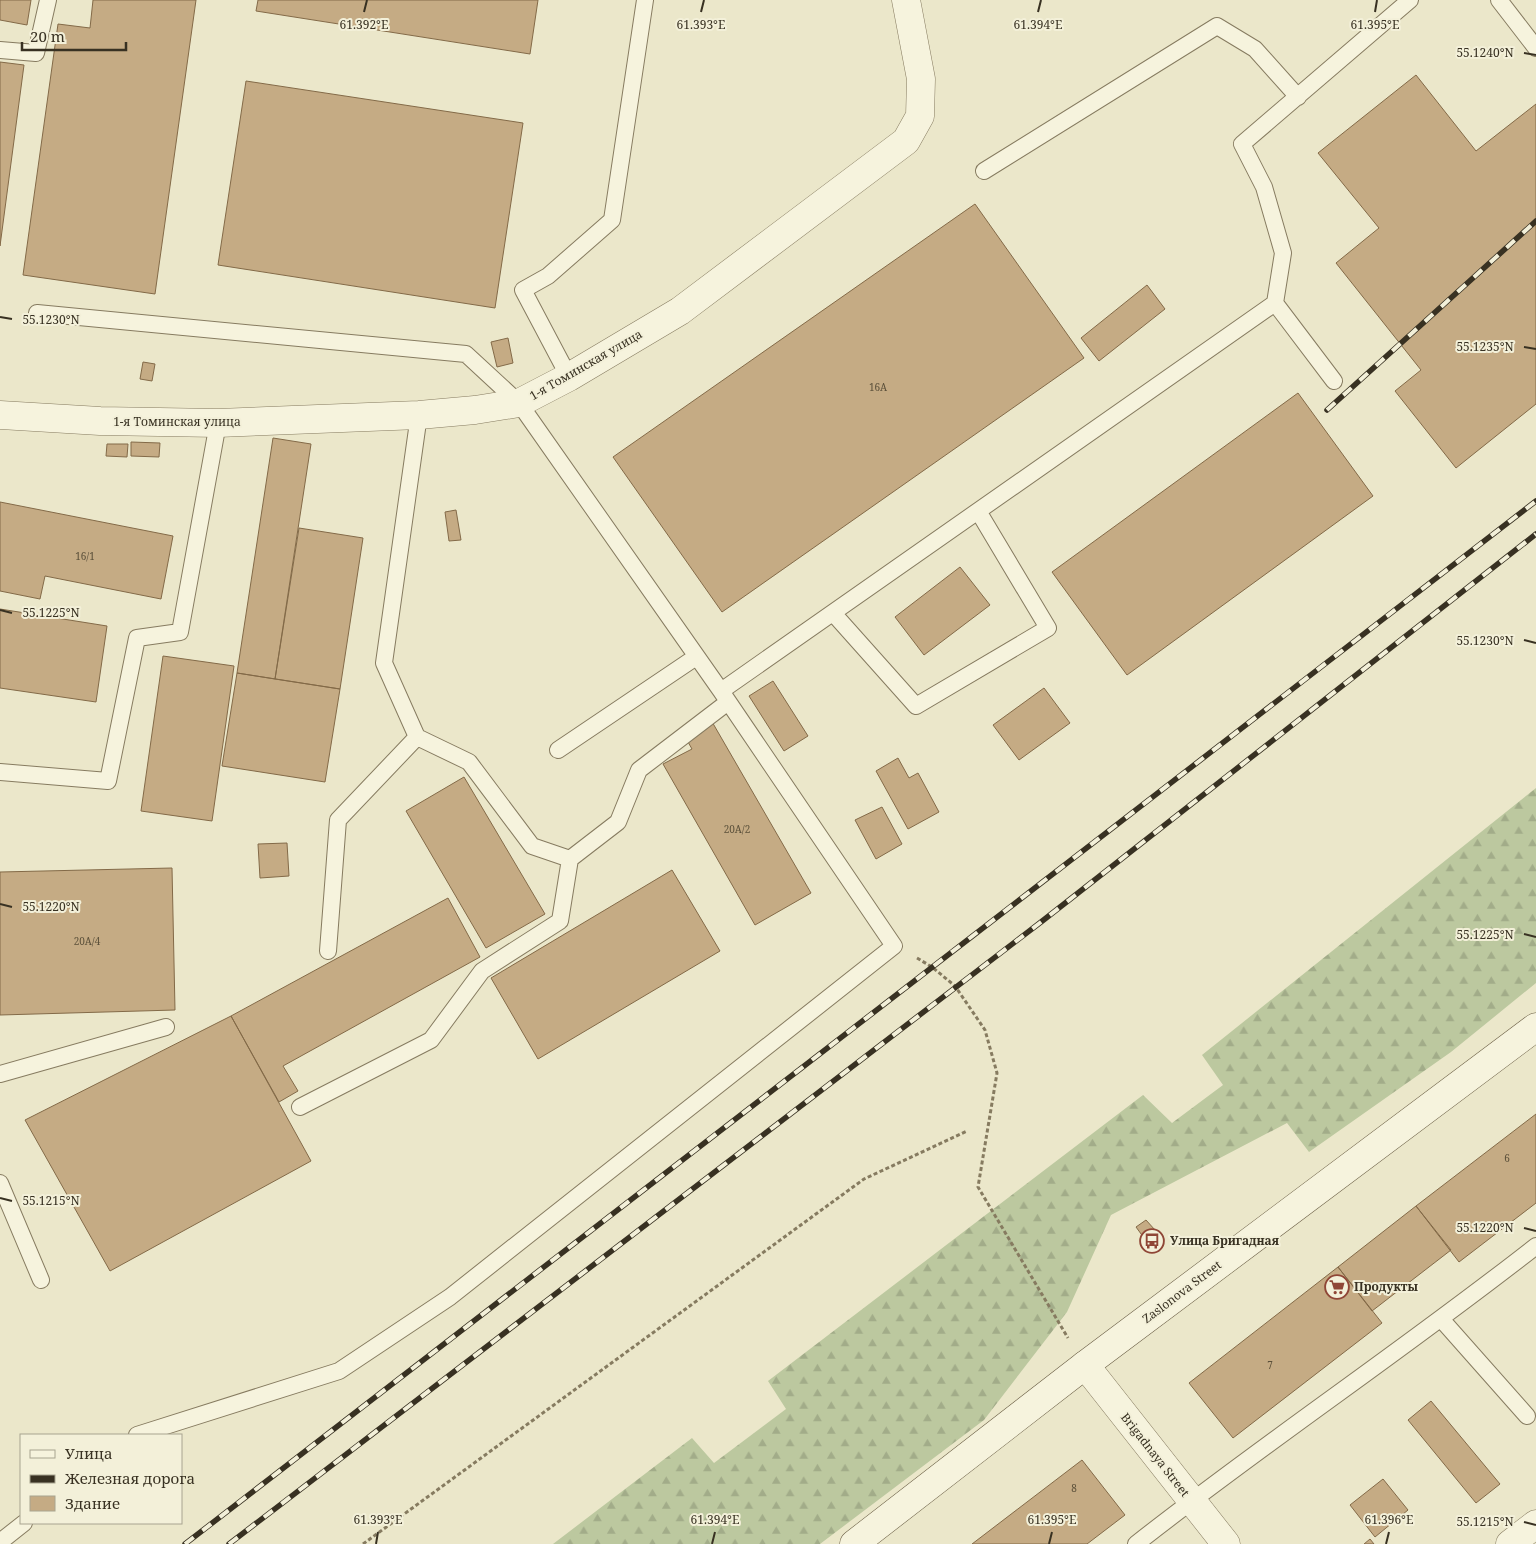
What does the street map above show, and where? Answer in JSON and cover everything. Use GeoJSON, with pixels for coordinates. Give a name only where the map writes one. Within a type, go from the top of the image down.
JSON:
{"type":"FeatureCollection","features":[{"type":"Feature","properties":{"kind":"street","name":"1-я Томинская улица"},"geometry":{"type":"LineString","coordinates":[[0,415],[100,421],[218,424],[419,415],[474,410],[519,403],[569,378],[680,311],[906,141],[920,116],[921,79],[906,0]]}},
{"type":"Feature","properties":{"kind":"street","name":"Zaslonova Street"},"geometry":{"type":"LineString","coordinates":[[854,1544],[1085,1365],[1535,1031]]}},
{"type":"Feature","properties":{"kind":"street","name":"Brigadnaya Street"},"geometry":{"type":"LineString","coordinates":[[1085,1365],[1226,1544]]}},
{"type":"Feature","properties":{"kind":"street"},"geometry":{"type":"LineString","coordinates":[[1510,1544],[1536,1524]]}},
{"type":"Feature","properties":{"kind":"lane"},"geometry":{"type":"LineString","coordinates":[[0,50],[36,53],[48,0]]}},
{"type":"Feature","properties":{"kind":"lane"},"geometry":{"type":"LineString","coordinates":[[569,378],[523,290],[548,276],[612,220],[646,0]]}},
{"type":"Feature","properties":{"kind":"lane"},"geometry":{"type":"LineString","coordinates":[[300,1107],[431,1040],[482,971],[560,922],[570,859],[618,822],[639,770],[724,697],[833,613],[1275,303],[1283,253],[1264,187],[1242,144],[1410,0]]}},
{"type":"Feature","properties":{"kind":"lane"},"geometry":{"type":"LineString","coordinates":[[1499,0],[1536,48]]}},
{"type":"Feature","properties":{"kind":"lane"},"geometry":{"type":"LineString","coordinates":[[984,171],[1217,26],[1255,48],[1298,97]]}},
{"type":"Feature","properties":{"kind":"lane"},"geometry":{"type":"LineString","coordinates":[[1275,303],[1334,381]]}},
{"type":"Feature","properties":{"kind":"lane"},"geometry":{"type":"LineString","coordinates":[[37,313],[466,354],[519,403],[724,697],[894,946],[450,1297],[339,1371],[140,1434]]}},
{"type":"Feature","properties":{"kind":"lane"},"geometry":{"type":"LineString","coordinates":[[419,415],[384,662],[417,737],[469,762],[532,846],[570,859]]}},
{"type":"Feature","properties":{"kind":"lane"},"geometry":{"type":"LineString","coordinates":[[0,772],[108,781],[137,638],[180,632],[218,424]]}},
{"type":"Feature","properties":{"kind":"lane"},"geometry":{"type":"LineString","coordinates":[[833,613],[916,706],[1048,628],[978,511]]}},
{"type":"Feature","properties":{"kind":"lane"},"geometry":{"type":"LineString","coordinates":[[558,750],[696,657]]}},
{"type":"Feature","properties":{"kind":"lane"},"geometry":{"type":"LineString","coordinates":[[328,950],[338,820],[417,737]]}},
{"type":"Feature","properties":{"kind":"lane"},"geometry":{"type":"LineString","coordinates":[[0,1074],[166,1027]]}},
{"type":"Feature","properties":{"kind":"lane"},"geometry":{"type":"LineString","coordinates":[[0,1183],[41,1280]]}},
{"type":"Feature","properties":{"kind":"lane"},"geometry":{"type":"LineString","coordinates":[[1136,1544],[1192,1500],[1442,1320],[1536,1246]]}},
{"type":"Feature","properties":{"kind":"lane"},"geometry":{"type":"LineString","coordinates":[[1442,1320],[1526,1416]]}},
{"type":"Feature","properties":{"kind":"lane"},"geometry":{"type":"LineString","coordinates":[[0,1542],[23,1524]]}},
{"type":"Feature","properties":{"kind":"path"},"geometry":{"type":"LineString","coordinates":[[894,946],[932,967],[955,986],[985,1030],[997,1073],[978,1187],[1085,1365]]}},
{"type":"Feature","properties":{"kind":"path"},"geometry":{"type":"LineString","coordinates":[[362,1544],[864,1179],[966,1131]]}},
{"type":"Feature","properties":{"kind":"green space"},"geometry":{"type":"Polygon","coordinates":[[[1536,788],[1536,983],[1451,1052],[1309,1152],[1287,1123],[1111,1215],[1067,1312],[984,1420],[820,1544],[553,1544],[692,1438],[714,1463],[786,1409],[768,1381],[1143,1095],[1172,1123],[1223,1085],[1202,1055],[1536,788]]]}},
{"type":"Feature","properties":{"kind":"building"},"geometry":{"type":"Polygon","coordinates":[[[0,0],[31,0],[27,25],[0,20],[0,0]]]}},
{"type":"Feature","properties":{"kind":"building"},"geometry":{"type":"Polygon","coordinates":[[[93,0],[196,0],[155,294],[23,275],[58,24],[90,28],[93,0]]]}},
{"type":"Feature","properties":{"kind":"building"},"geometry":{"type":"Polygon","coordinates":[[[258,0],[538,0],[530,54],[256,11],[258,0]]]}},
{"type":"Feature","properties":{"kind":"building"},"geometry":{"type":"Polygon","coordinates":[[[0,62],[24,65],[0,246],[0,62]]]}},
{"type":"Feature","properties":{"kind":"building"},"geometry":{"type":"Polygon","coordinates":[[[1416,75],[1476,151],[1536,104],[1536,404],[1456,468],[1395,391],[1421,370],[1336,263],[1379,228],[1318,153],[1416,75]]]}},
{"type":"Feature","properties":{"kind":"building"},"geometry":{"type":"Polygon","coordinates":[[[246,81],[523,123],[495,308],[218,265],[246,81]]]}},
{"type":"Feature","properties":{"kind":"building"},"geometry":{"type":"Polygon","coordinates":[[[975,204],[1084,358],[722,612],[613,457],[975,204]]]}},
{"type":"Feature","properties":{"kind":"building"},"geometry":{"type":"Polygon","coordinates":[[[1147,285],[1165,309],[1099,361],[1081,338],[1147,285]]]}},
{"type":"Feature","properties":{"kind":"building"},"geometry":{"type":"Polygon","coordinates":[[[508,338],[513,363],[497,367],[491,342],[508,338]]]}},
{"type":"Feature","properties":{"kind":"building"},"geometry":{"type":"Polygon","coordinates":[[[143,362],[155,364],[152,381],[140,379],[143,362]]]}},
{"type":"Feature","properties":{"kind":"building"},"geometry":{"type":"Polygon","coordinates":[[[1298,393],[1373,496],[1127,675],[1052,572],[1298,393]]]}},
{"type":"Feature","properties":{"kind":"building"},"geometry":{"type":"Polygon","coordinates":[[[273,438],[311,444],[275,679],[237,673],[273,438]]]}},
{"type":"Feature","properties":{"kind":"building"},"geometry":{"type":"Polygon","coordinates":[[[131,442],[160,443],[159,457],[131,456],[131,442]]]}},
{"type":"Feature","properties":{"kind":"building"},"geometry":{"type":"Polygon","coordinates":[[[107,444],[128,444],[127,457],[106,456],[107,444]]]}},
{"type":"Feature","properties":{"kind":"building"},"geometry":{"type":"Polygon","coordinates":[[[0,502],[173,536],[161,599],[45,576],[40,599],[0,591],[0,502]]]}},
{"type":"Feature","properties":{"kind":"building"},"geometry":{"type":"Polygon","coordinates":[[[456,510],[461,540],[449,541],[445,512],[456,510]]]}},
{"type":"Feature","properties":{"kind":"building"},"geometry":{"type":"Polygon","coordinates":[[[299,528],[363,538],[340,689],[275,679],[299,528]]]}},
{"type":"Feature","properties":{"kind":"building"},"geometry":{"type":"Polygon","coordinates":[[[960,567],[990,605],[924,655],[895,617],[960,567]]]}},
{"type":"Feature","properties":{"kind":"building"},"geometry":{"type":"Polygon","coordinates":[[[0,609],[107,626],[96,702],[0,688],[0,609]]]}},
{"type":"Feature","properties":{"kind":"building"},"geometry":{"type":"Polygon","coordinates":[[[163,656],[234,666],[212,821],[141,811],[163,656]]]}},
{"type":"Feature","properties":{"kind":"building"},"geometry":{"type":"Polygon","coordinates":[[[237,673],[340,689],[325,782],[222,766],[237,673]]]}},
{"type":"Feature","properties":{"kind":"building"},"geometry":{"type":"Polygon","coordinates":[[[773,681],[808,736],[784,751],[749,696],[773,681]]]}},
{"type":"Feature","properties":{"kind":"building"},"geometry":{"type":"Polygon","coordinates":[[[1044,688],[1070,723],[1019,760],[993,725],[1044,688]]]}},
{"type":"Feature","properties":{"kind":"building"},"geometry":{"type":"Polygon","coordinates":[[[711,720],[811,893],[755,925],[663,764],[692,749],[684,735],[711,720]]]}},
{"type":"Feature","properties":{"kind":"building"},"geometry":{"type":"Polygon","coordinates":[[[898,758],[909,778],[918,773],[939,812],[908,829],[876,771],[898,758]]]}},
{"type":"Feature","properties":{"kind":"building"},"geometry":{"type":"Polygon","coordinates":[[[464,777],[545,914],[486,948],[406,811],[464,777]]]}},
{"type":"Feature","properties":{"kind":"building"},"geometry":{"type":"Polygon","coordinates":[[[882,807],[902,844],[876,859],[855,820],[882,807]]]}},
{"type":"Feature","properties":{"kind":"building"},"geometry":{"type":"Polygon","coordinates":[[[287,843],[289,876],[260,878],[258,844],[287,843]]]}},
{"type":"Feature","properties":{"kind":"building"},"geometry":{"type":"Polygon","coordinates":[[[172,868],[175,1010],[0,1015],[0,872],[172,868]]]}},
{"type":"Feature","properties":{"kind":"building"},"geometry":{"type":"Polygon","coordinates":[[[672,870],[720,951],[538,1059],[491,978],[672,870]]]}},
{"type":"Feature","properties":{"kind":"building"},"geometry":{"type":"Polygon","coordinates":[[[448,898],[480,957],[283,1066],[298,1091],[279,1102],[231,1016],[448,898]]]}},
{"type":"Feature","properties":{"kind":"building"},"geometry":{"type":"Polygon","coordinates":[[[231,1016],[311,1161],[110,1271],[25,1120],[231,1016]]]}},
{"type":"Feature","properties":{"kind":"building"},"geometry":{"type":"Polygon","coordinates":[[[1536,1114],[1536,1203],[1459,1262],[1416,1206],[1536,1114]]]}},
{"type":"Feature","properties":{"kind":"building"},"geometry":{"type":"Polygon","coordinates":[[[1416,1206],[1451,1250],[1372,1311],[1338,1267],[1416,1206]]]}},
{"type":"Feature","properties":{"kind":"building"},"geometry":{"type":"Polygon","coordinates":[[[1146,1220],[1155,1230],[1144,1238],[1136,1227],[1146,1220]]]}},
{"type":"Feature","properties":{"kind":"building"},"geometry":{"type":"Polygon","coordinates":[[[1338,1267],[1382,1323],[1233,1438],[1189,1383],[1338,1267]]]}},
{"type":"Feature","properties":{"kind":"building"},"geometry":{"type":"Polygon","coordinates":[[[1431,1401],[1500,1484],[1476,1503],[1408,1420],[1431,1401]]]}},
{"type":"Feature","properties":{"kind":"building"},"geometry":{"type":"Polygon","coordinates":[[[1082,1460],[1125,1515],[1087,1544],[972,1544],[1082,1460]]]}},
{"type":"Feature","properties":{"kind":"building"},"geometry":{"type":"Polygon","coordinates":[[[1383,1479],[1408,1510],[1375,1537],[1350,1505],[1383,1479]]]}},
{"type":"Feature","properties":{"kind":"building"},"geometry":{"type":"Polygon","coordinates":[[[1370,1539],[1374,1544],[1364,1544],[1370,1539]]]}},
{"type":"Feature","properties":{"kind":"railway"},"geometry":{"type":"LineString","coordinates":[[1327,410],[1536,221]]}},
{"type":"Feature","properties":{"kind":"railway"},"geometry":{"type":"LineString","coordinates":[[185,1544],[1536,501]]}},
{"type":"Feature","properties":{"kind":"railway"},"geometry":{"type":"LineString","coordinates":[[229,1544],[1041,922],[1536,534]]}},
{"type":"Feature","properties":{"kind":"place","name":"Улица Бригадная"},"geometry":{"type":"Point","coordinates":[1152,1241]}},
{"type":"Feature","properties":{"kind":"place","name":"Продукты"},"geometry":{"type":"Point","coordinates":[1337,1287]}}]}
